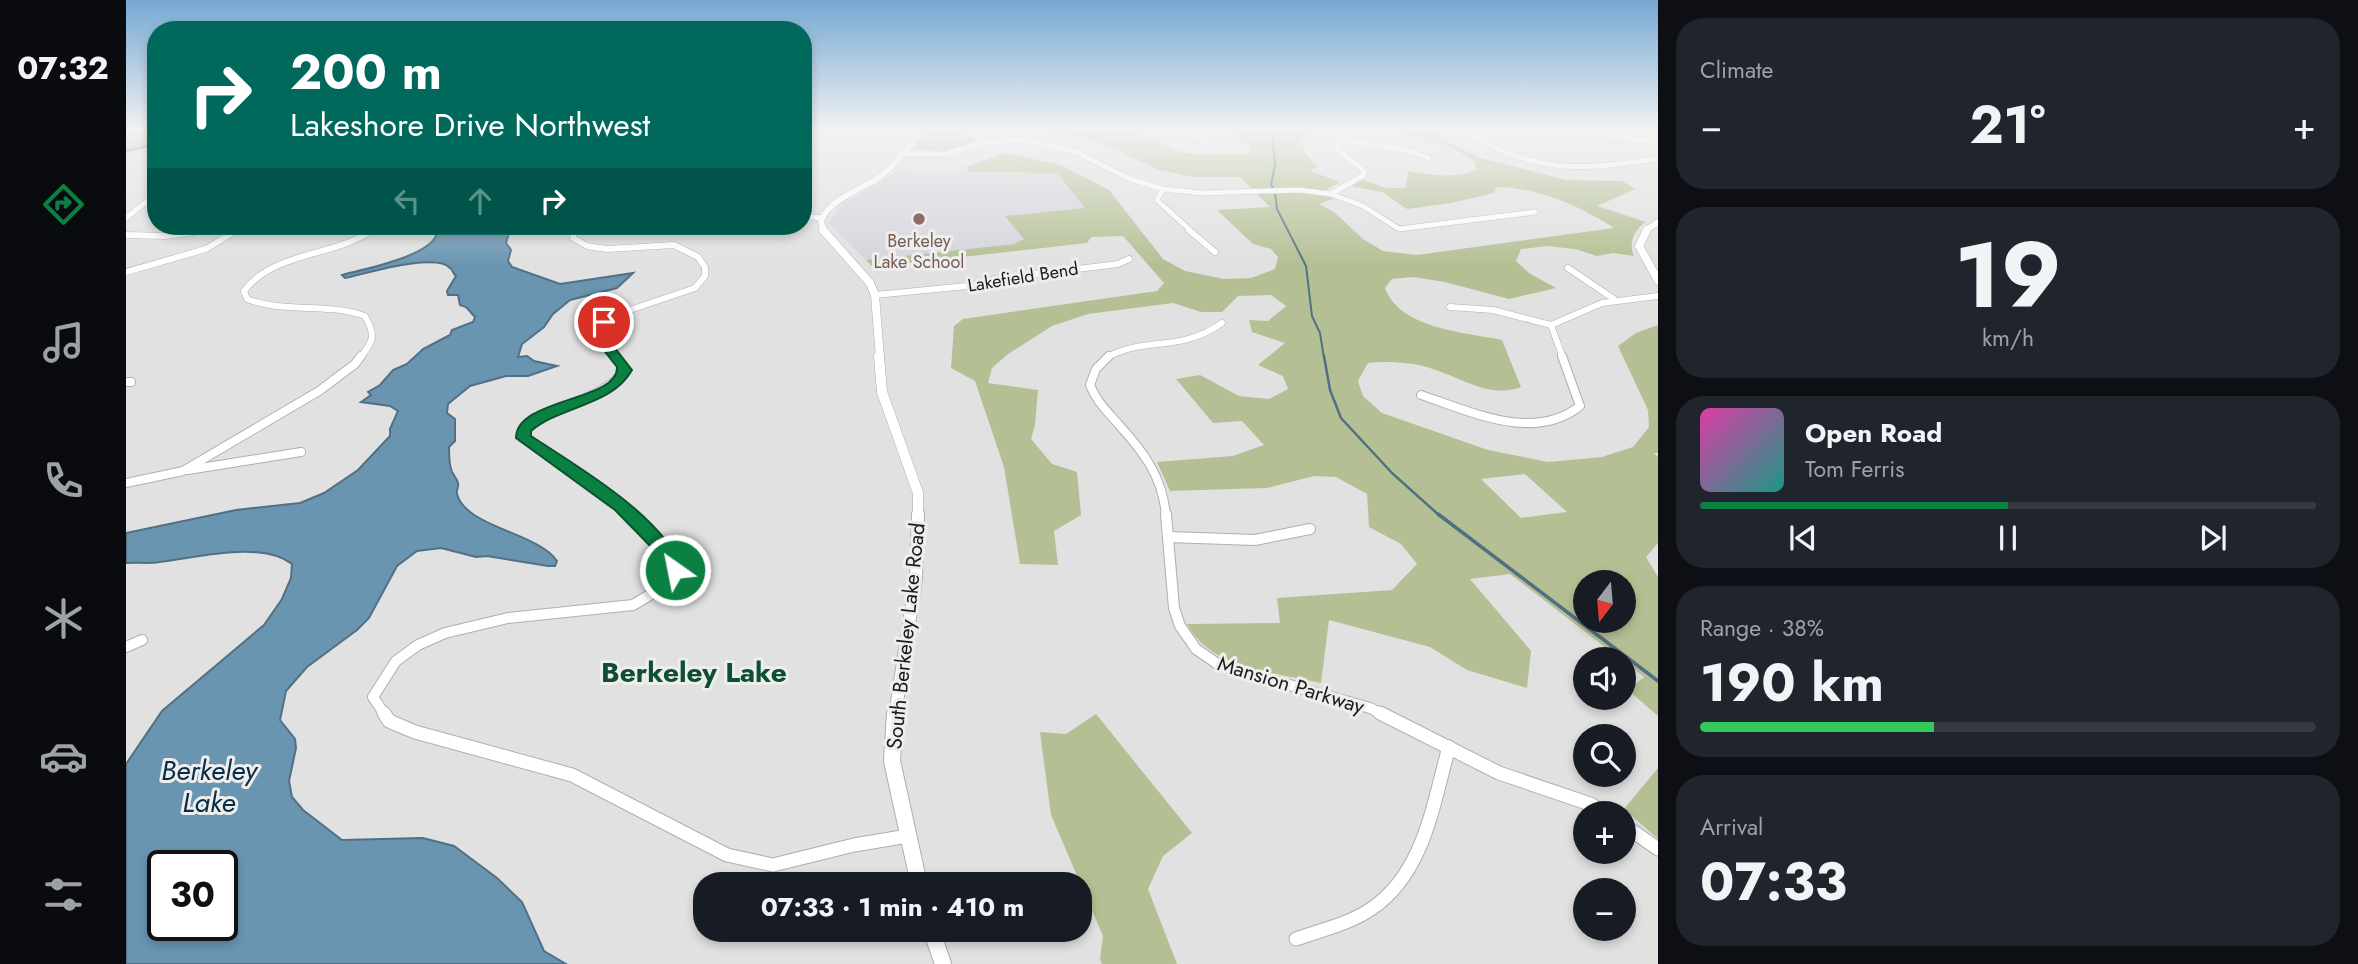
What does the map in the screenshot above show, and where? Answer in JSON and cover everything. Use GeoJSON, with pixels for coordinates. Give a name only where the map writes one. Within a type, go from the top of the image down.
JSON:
{"type":"FeatureCollection","features":[{"type":"Feature","properties":{"kind":"street"},"geometry":{"type":"LineString","coordinates":[[812,217],[822,218],[836,203],[884,175]]}},
{"type":"Feature","properties":{"kind":"street"},"geometry":{"type":"LineString","coordinates":[[1124,175],[1163,190],[1202,193],[1299,190],[1331,194],[1357,203],[1399,229],[1535,212]]}},
{"type":"Feature","properties":{"kind":"street"},"geometry":{"type":"LineString","coordinates":[[1331,194],[1364,175]]}},
{"type":"Feature","properties":{"kind":"street"},"geometry":{"type":"LineString","coordinates":[[1163,190],[1157,196],[1162,206],[1215,252]]}},
{"type":"Feature","properties":{"kind":"street"},"geometry":{"type":"LineString","coordinates":[[126,218],[147,201]]}},
{"type":"Feature","properties":{"kind":"street","name":"South Berkeley Lake Road"},"geometry":{"type":"LineString","coordinates":[[822,218],[824,230],[866,274],[875,295],[881,391],[918,493],[919,541],[916,578],[896,697],[892,761],[916,872]]}},
{"type":"Feature","properties":{"kind":"street"},"geometry":{"type":"LineString","coordinates":[[1658,222],[1644,232],[1639,246],[1658,280]]}},
{"type":"Feature","properties":{"kind":"street"},"geometry":{"type":"LineString","coordinates":[[126,235],[173,235]]}},
{"type":"Feature","properties":{"kind":"street"},"geometry":{"type":"LineString","coordinates":[[126,272],[206,249],[231,235]]}},
{"type":"Feature","properties":{"kind":"street"},"geometry":{"type":"LineString","coordinates":[[183,471],[318,391],[355,363],[371,343],[373,331],[369,322],[359,313],[263,307],[247,299],[244,291],[251,281],[273,267],[343,248],[365,235]]}},
{"type":"Feature","properties":{"kind":"street"},"geometry":{"type":"LineString","coordinates":[[573,235],[573,238],[581,244],[594,248],[656,243],[684,247],[702,260],[707,270],[705,280],[695,288],[609,317],[601,325],[600,331],[602,340],[625,370],[621,376],[610,387],[540,416],[523,430],[523,438],[587,480],[628,514],[668,553],[675,570],[672,577],[649,597],[633,604],[479,621],[427,641],[396,661],[373,697],[389,721],[415,732],[572,775],[727,855],[773,865],[854,845],[908,836]]}},
{"type":"Feature","properties":{"kind":"street","name":"Lakefield Bend"},"geometry":{"type":"LineString","coordinates":[[875,295],[967,286],[995,279],[1118,264],[1129,259]]}},
{"type":"Feature","properties":{"kind":"street"},"geometry":{"type":"LineString","coordinates":[[1568,268],[1614,299]]}},
{"type":"Feature","properties":{"kind":"street"},"geometry":{"type":"LineString","coordinates":[[1450,307],[1493,310],[1550,325],[1582,308],[1614,299],[1658,296]]}},
{"type":"Feature","properties":{"kind":"street","name":"Mansion Parkway"},"geometry":{"type":"LineString","coordinates":[[1222,323],[1209,333],[1189,341],[1114,352],[1105,357],[1093,372],[1090,385],[1092,393],[1137,446],[1158,479],[1166,513],[1177,620],[1189,642],[1201,654],[1236,672],[1370,708],[1499,773],[1580,801]]}},
{"type":"Feature","properties":{"kind":"street"},"geometry":{"type":"LineString","coordinates":[[1421,395],[1506,423],[1544,420],[1572,414],[1580,407],[1577,393],[1550,325]]}},
{"type":"Feature","properties":{"kind":"street"},"geometry":{"type":"LineString","coordinates":[[126,483],[301,452]]}},
{"type":"Feature","properties":{"kind":"street"},"geometry":{"type":"LineString","coordinates":[[1168,537],[1255,540],[1310,529]]}},
{"type":"Feature","properties":{"kind":"street"},"geometry":{"type":"LineString","coordinates":[[126,647],[142,640]]}},
{"type":"Feature","properties":{"kind":"street"},"geometry":{"type":"LineString","coordinates":[[1296,939],[1372,909],[1411,869],[1421,845],[1450,747]]}},
{"type":"Feature","properties":{"kind":"street"},"geometry":{"type":"LineString","coordinates":[[1636,833],[1658,849]]}},
{"type":"Feature","properties":{"kind":"street"},"geometry":{"type":"LineString","coordinates":[[935,942],[943,964]]}},
{"type":"Feature","properties":{"kind":"shaded area","name":"Berkeley Lake School"},"geometry":{"type":"Polygon","coordinates":[[[891,175],[1059,175],[1085,208],[1006,216],[1024,239],[1014,244],[866,260],[829,223],[840,206],[891,175]]]}},
{"type":"Feature","properties":{"kind":"green space"},"geometry":{"type":"Polygon","coordinates":[[[1059,175],[1080,175],[1109,190],[1163,259],[1185,271],[1224,279],[1251,278],[1275,269],[1278,257],[1271,249],[1253,244],[1217,210],[1270,207],[1256,193],[1296,192],[1336,198],[1319,204],[1334,212],[1363,239],[1383,251],[1417,255],[1614,228],[1558,199],[1513,188],[1497,187],[1494,193],[1407,209],[1382,192],[1352,185],[1362,180],[1387,188],[1406,188],[1408,175],[1547,175],[1566,180],[1622,181],[1635,189],[1597,206],[1646,222],[1633,237],[1634,256],[1613,253],[1597,256],[1575,249],[1547,246],[1521,249],[1516,261],[1529,273],[1556,288],[1509,299],[1445,282],[1413,277],[1392,279],[1385,288],[1393,302],[1419,320],[1452,331],[1502,340],[1521,387],[1498,391],[1487,389],[1425,367],[1393,362],[1368,363],[1358,381],[1363,396],[1382,413],[1488,450],[1548,462],[1602,457],[1633,447],[1649,427],[1648,410],[1618,346],[1636,333],[1658,325],[1658,453],[1654,453],[1658,457],[1658,543],[1646,557],[1658,577],[1658,716],[1636,697],[1636,684],[1644,677],[1636,671],[1636,647],[1605,647],[1588,634],[1636,634],[1636,570],[1573,570],[1573,622],[1510,574],[1470,579],[1531,651],[1527,688],[1467,670],[1430,647],[1329,620],[1321,683],[1246,667],[1212,651],[1198,639],[1187,624],[1280,623],[1277,598],[1392,590],[1417,564],[1401,544],[1369,527],[1367,494],[1336,477],[1314,476],[1267,488],[1170,491],[1157,462],[1233,456],[1264,445],[1242,421],[1213,423],[1176,379],[1200,375],[1239,396],[1269,399],[1288,389],[1283,376],[1258,365],[1285,343],[1252,332],[1249,320],[1268,321],[1286,306],[1271,295],[1238,296],[1222,312],[1201,312],[1173,303],[1088,314],[1052,326],[1008,354],[992,368],[988,383],[1038,390],[1031,439],[1052,464],[1077,472],[1081,515],[1054,531],[1058,565],[1020,564],[1004,467],[975,381],[951,368],[954,326],[963,319],[1157,291],[1164,283],[1123,236],[1091,237],[1087,243],[873,267],[866,260],[1014,244],[1024,239],[1005,216],[1085,208],[1059,175]],[[1525,474],[1481,479],[1521,518],[1567,512],[1525,474]]]}},
{"type":"Feature","properties":{"kind":"green space"},"geometry":{"type":"Polygon","coordinates":[[[1183,175],[1321,175],[1340,182],[1324,191],[1290,187],[1252,189],[1240,177],[1183,175]]]}},
{"type":"Feature","properties":{"kind":"green space"},"geometry":{"type":"Polygon","coordinates":[[[1096,714],[1192,833],[1163,856],[1148,889],[1177,964],[1102,964],[1100,959],[1103,936],[1092,910],[1092,872],[1075,872],[1051,815],[1040,732],[1066,734],[1096,714]]]}},
{"type":"Feature","properties":{"kind":"green space"},"geometry":{"type":"Polygon","coordinates":[[[1658,768],[1658,839],[1636,820],[1636,801],[1631,801],[1658,768]]]}},
{"type":"Feature","properties":{"kind":"water","name":"Berkeley Lake"},"geometry":{"type":"Polygon","coordinates":[[[436,235],[508,235],[506,243],[511,250],[508,261],[512,267],[560,284],[633,273],[617,288],[570,300],[553,314],[544,327],[522,344],[518,357],[527,356],[534,361],[557,366],[528,376],[506,376],[470,386],[448,404],[447,413],[455,419],[455,441],[449,447],[450,464],[458,483],[457,494],[463,505],[487,522],[548,551],[557,561],[555,566],[487,556],[476,557],[441,548],[417,551],[397,566],[369,618],[307,667],[286,691],[280,720],[295,739],[296,748],[289,781],[292,797],[303,810],[342,840],[423,838],[454,846],[497,878],[522,902],[544,951],[566,964],[126,964],[126,764],[162,711],[264,625],[282,599],[291,578],[292,564],[279,557],[246,552],[228,552],[155,563],[126,563],[126,533],[236,510],[300,503],[324,493],[358,470],[390,436],[390,429],[398,411],[390,406],[361,402],[371,395],[368,392],[380,385],[393,370],[407,364],[423,349],[450,335],[452,330],[473,322],[475,317],[466,307],[460,305],[458,295],[448,295],[447,291],[456,276],[442,264],[416,263],[345,278],[342,275],[408,256],[430,243],[436,235]]]}},
{"type":"Feature","properties":{"kind":"waterway"},"geometry":{"type":"LineString","coordinates":[[1273,175],[1273,188]]}},
{"type":"Feature","properties":{"kind":"waterway"},"geometry":{"type":"LineString","coordinates":[[1275,192],[1277,209],[1306,266],[1312,316],[1320,333],[1324,358]]}},
{"type":"Feature","properties":{"kind":"waterway"},"geometry":{"type":"LineString","coordinates":[[1324,356],[1330,390],[1341,418],[1392,473],[1440,516]]}},
{"type":"Feature","properties":{"kind":"waterway"},"geometry":{"type":"LineString","coordinates":[[1438,514],[1658,681]]}},
{"type":"Feature","properties":{"kind":"place","name":"Berkeley Lake School"},"geometry":{"type":"Point","coordinates":[919,219]}},
{"type":"Feature","properties":{"kind":"district","name":"Berkeley Lake"},"geometry":{"type":"Point","coordinates":[694,672]}},
{"type":"Feature","properties":{"kind":"route"},"geometry":{"type":"LineString","coordinates":[[604,322],[600,331],[602,340],[623,366],[625,370],[621,376],[610,387],[596,394],[540,416],[523,430],[523,438],[621,506],[668,553],[675,570]]}}]}
